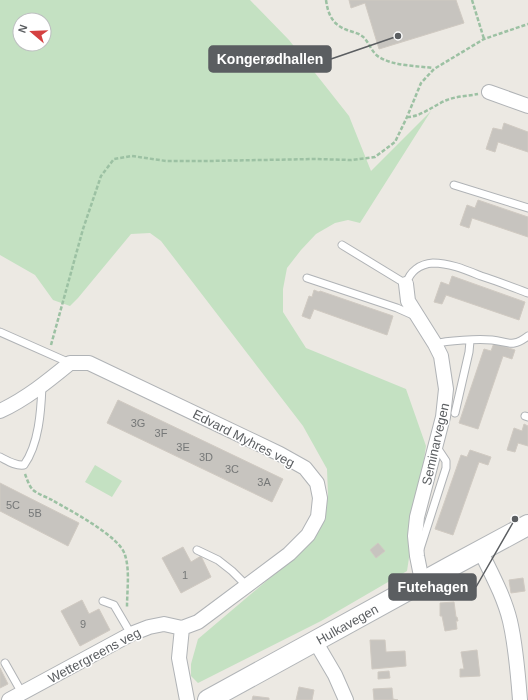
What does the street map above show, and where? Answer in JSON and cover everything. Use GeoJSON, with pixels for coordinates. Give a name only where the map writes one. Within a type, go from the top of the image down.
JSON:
{"type":"FeatureCollection","features":[{"type":"Feature","properties":{"kind":"main road","name":"Hulkavegen"},"geometry":{"type":"LineString","coordinates":[[208,700],[528,525]]}},
{"type":"Feature","properties":{"kind":"street"},"geometry":{"type":"LineString","coordinates":[[488,92],[528,106]]}},
{"type":"Feature","properties":{"kind":"street","name":"Seminarvegen"},"geometry":{"type":"LineString","coordinates":[[406,284],[408,302],[441,356],[446,389],[443,417],[417,517],[415,536],[422,582]]}},
{"type":"Feature","properties":{"kind":"street"},"geometry":{"type":"LineString","coordinates":[[0,411],[14,405],[42,386],[70,363]]}},
{"type":"Feature","properties":{"kind":"street","name":"Edvard Myhres veg"},"geometry":{"type":"LineString","coordinates":[[70,363],[89,363],[106,370],[273,451],[305,468],[317,483],[320,498],[318,517],[308,535],[289,554],[247,586],[198,622],[182,628]]}},
{"type":"Feature","properties":{"kind":"street"},"geometry":{"type":"LineString","coordinates":[[480,550],[498,587],[510,620],[517,663],[520,700]]}},
{"type":"Feature","properties":{"kind":"street","name":"Wettergreens veg"},"geometry":{"type":"LineString","coordinates":[[9,700],[131,634],[164,624],[182,628]]}},
{"type":"Feature","properties":{"kind":"street"},"geometry":{"type":"LineString","coordinates":[[182,628],[179,658],[187,700]]}},
{"type":"Feature","properties":{"kind":"street"},"geometry":{"type":"LineString","coordinates":[[315,641],[335,675],[346,700]]}},
{"type":"Feature","properties":{"kind":"lane"},"geometry":{"type":"LineString","coordinates":[[454,185],[528,208]]}},
{"type":"Feature","properties":{"kind":"lane"},"geometry":{"type":"LineString","coordinates":[[342,245],[406,284],[408,276],[414,269],[433,263],[458,268],[528,293]]}},
{"type":"Feature","properties":{"kind":"lane"},"geometry":{"type":"LineString","coordinates":[[307,278],[397,308],[417,317]]}},
{"type":"Feature","properties":{"kind":"lane"},"geometry":{"type":"LineString","coordinates":[[0,332],[70,363]]}},
{"type":"Feature","properties":{"kind":"lane"},"geometry":{"type":"LineString","coordinates":[[435,344],[443,341],[493,340],[508,344],[520,342],[528,336]]}},
{"type":"Feature","properties":{"kind":"lane"},"geometry":{"type":"LineString","coordinates":[[455,413],[469,352],[470,341]]}},
{"type":"Feature","properties":{"kind":"lane"},"geometry":{"type":"LineString","coordinates":[[0,457],[15,465],[24,465],[32,449],[40,416],[42,386]]}},
{"type":"Feature","properties":{"kind":"lane"},"geometry":{"type":"LineString","coordinates":[[197,550],[218,560],[247,586]]}},
{"type":"Feature","properties":{"kind":"lane"},"geometry":{"type":"LineString","coordinates":[[103,601],[114,605],[131,634]]}},
{"type":"Feature","properties":{"kind":"lane"},"geometry":{"type":"LineString","coordinates":[[5,663],[22,693]]}},
{"type":"Feature","properties":{"kind":"path"},"geometry":{"type":"LineString","coordinates":[[326,0],[329,15],[333,21],[339,26],[361,35],[374,52],[380,57],[400,64],[434,68]]}},
{"type":"Feature","properties":{"kind":"path"},"geometry":{"type":"LineString","coordinates":[[472,0],[484,39]]}},
{"type":"Feature","properties":{"kind":"path"},"geometry":{"type":"LineString","coordinates":[[49,353],[67,284],[98,182],[114,159],[132,156],[166,161],[351,160],[375,157],[394,142],[407,117],[421,83],[434,68],[484,39],[528,24]]}},
{"type":"Feature","properties":{"kind":"path"},"geometry":{"type":"LineString","coordinates":[[407,117],[413,117],[436,104],[450,99],[488,92]]}},
{"type":"Feature","properties":{"kind":"path"},"geometry":{"type":"LineString","coordinates":[[24,465],[27,480],[32,490],[79,516],[104,532],[119,545],[125,554],[127,566],[127,610],[123,619]]}},
{"type":"Feature","properties":{"kind":"green space"},"geometry":{"type":"Polygon","coordinates":[[[0,0],[250,0],[289,40],[349,116],[371,171],[431,111],[360,223],[348,220],[335,223],[316,234],[287,268],[283,289],[283,312],[306,348],[406,389],[426,446],[407,571],[321,621],[198,683],[191,676],[191,664],[198,639],[304,549],[318,531],[328,495],[327,469],[303,426],[161,241],[150,233],[131,234],[70,306],[53,300],[35,275],[0,255],[0,0]]]}},
{"type":"Feature","properties":{"kind":"green space"},"geometry":{"type":"Polygon","coordinates":[[[95,465],[122,481],[112,497],[85,482],[95,465]]]}},
{"type":"Feature","properties":{"kind":"building"},"geometry":{"type":"Polygon","coordinates":[[[349,0],[456,0],[464,23],[379,49],[365,3],[351,8],[349,0]]]}},
{"type":"Feature","properties":{"kind":"building"},"geometry":{"type":"Polygon","coordinates":[[[504,123],[528,132],[528,152],[498,142],[495,152],[486,149],[493,128],[502,130],[504,123]]]}},
{"type":"Feature","properties":{"kind":"building"},"geometry":{"type":"Polygon","coordinates":[[[478,200],[528,217],[528,237],[472,218],[469,228],[460,225],[467,205],[475,208],[478,200]]]}},
{"type":"Feature","properties":{"kind":"building"},"geometry":{"type":"Polygon","coordinates":[[[452,276],[525,302],[519,320],[446,295],[442,304],[434,302],[441,282],[449,285],[452,276]]]}},
{"type":"Feature","properties":{"kind":"building"},"geometry":{"type":"Polygon","coordinates":[[[314,290],[393,316],[387,335],[314,309],[310,319],[302,316],[309,296],[312,297],[314,290]]]}},
{"type":"Feature","properties":{"kind":"building"},"geometry":{"type":"Polygon","coordinates":[[[494,343],[515,350],[512,359],[503,356],[478,429],[459,423],[484,349],[491,351],[494,343]]]}},
{"type":"Feature","properties":{"kind":"building"},"geometry":{"type":"Polygon","coordinates":[[[118,400],[283,479],[272,502],[107,423],[118,400]]]}},
{"type":"Feature","properties":{"kind":"building"},"geometry":{"type":"Polygon","coordinates":[[[524,424],[528,426],[528,446],[518,443],[515,452],[507,450],[514,428],[522,431],[524,424]]]}},
{"type":"Feature","properties":{"kind":"building"},"geometry":{"type":"Polygon","coordinates":[[[470,450],[491,457],[488,465],[479,462],[453,535],[435,529],[461,455],[467,457],[470,450]]]}},
{"type":"Feature","properties":{"kind":"building"},"geometry":{"type":"Polygon","coordinates":[[[0,483],[79,523],[68,546],[0,511],[0,483]]]}},
{"type":"Feature","properties":{"kind":"building"},"geometry":{"type":"Polygon","coordinates":[[[378,543],[385,551],[376,558],[370,550],[378,543]]]}},
{"type":"Feature","properties":{"kind":"building"},"geometry":{"type":"Polygon","coordinates":[[[183,547],[191,562],[201,556],[211,577],[181,593],[162,558],[183,547]]]}},
{"type":"Feature","properties":{"kind":"building"},"geometry":{"type":"Polygon","coordinates":[[[523,578],[525,591],[511,593],[509,580],[523,578]]]}},
{"type":"Feature","properties":{"kind":"building"},"geometry":{"type":"Polygon","coordinates":[[[82,600],[89,614],[99,609],[110,630],[80,646],[61,611],[82,600]]]}},
{"type":"Feature","properties":{"kind":"building"},"geometry":{"type":"Polygon","coordinates":[[[454,602],[458,621],[456,621],[457,629],[445,631],[442,616],[440,616],[440,603],[454,602]]]}},
{"type":"Feature","properties":{"kind":"building"},"geometry":{"type":"Polygon","coordinates":[[[370,640],[385,640],[386,652],[405,651],[406,666],[372,669],[370,640]]]}},
{"type":"Feature","properties":{"kind":"building"},"geometry":{"type":"Polygon","coordinates":[[[477,650],[480,676],[460,677],[460,669],[464,669],[461,652],[477,650]]]}},
{"type":"Feature","properties":{"kind":"building"},"geometry":{"type":"Polygon","coordinates":[[[0,668],[8,684],[0,688],[0,668]]]}},
{"type":"Feature","properties":{"kind":"building"},"geometry":{"type":"Polygon","coordinates":[[[389,671],[390,678],[378,679],[378,672],[389,671]]]}},
{"type":"Feature","properties":{"kind":"building"},"geometry":{"type":"Polygon","coordinates":[[[299,687],[314,690],[312,700],[296,700],[299,687]]]}},
{"type":"Feature","properties":{"kind":"building"},"geometry":{"type":"Polygon","coordinates":[[[392,688],[393,699],[398,700],[374,700],[373,689],[392,688]]]}},
{"type":"Feature","properties":{"kind":"building"},"geometry":{"type":"Polygon","coordinates":[[[253,696],[269,698],[269,700],[252,700],[253,696]]]}},
{"type":"Feature","properties":{"kind":"place","name":"Kongerødhallen"},"geometry":{"type":"Point","coordinates":[398,36]}},
{"type":"Feature","properties":{"kind":"place","name":"Futehagen"},"geometry":{"type":"Point","coordinates":[515,519]}}]}
